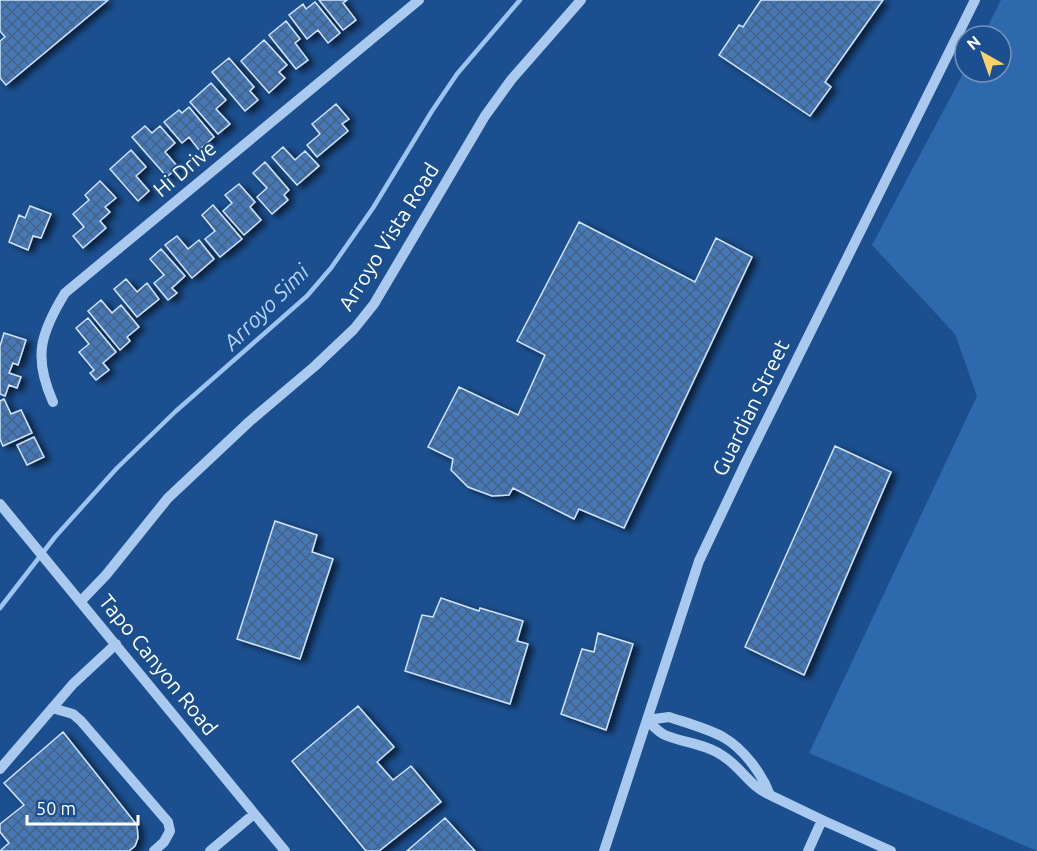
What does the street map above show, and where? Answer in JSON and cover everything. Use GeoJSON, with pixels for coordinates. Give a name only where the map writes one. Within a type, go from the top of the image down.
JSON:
{"type":"FeatureCollection","features":[{"type":"Feature","properties":{"kind":"street","name":"Hi Drive"},"geometry":{"type":"LineString","coordinates":[[53,402],[45,384],[41,357],[42,343],[49,320],[65,293],[419,0]]}},
{"type":"Feature","properties":{"kind":"street","name":"Arroyo Vista Road"},"geometry":{"type":"LineString","coordinates":[[81,601],[106,575],[168,498],[250,421],[315,366],[354,329],[374,304],[485,116],[511,80],[581,0]]}},
{"type":"Feature","properties":{"kind":"street","name":"Guardian Street"},"geometry":{"type":"LineString","coordinates":[[604,851],[699,561],[975,0]]}},
{"type":"Feature","properties":{"kind":"street","name":"Tapo Canyon Road"},"geometry":{"type":"LineString","coordinates":[[0,504],[285,851]]}},
{"type":"Feature","properties":{"kind":"street"},"geometry":{"type":"LineString","coordinates":[[0,769],[73,684],[117,644]]}},
{"type":"Feature","properties":{"kind":"street"},"geometry":{"type":"LineString","coordinates":[[52,708],[72,714],[81,721],[168,822],[170,831],[164,842],[153,851]]}},
{"type":"Feature","properties":{"kind":"street"},"geometry":{"type":"LineString","coordinates":[[646,720],[669,717],[725,738],[739,749],[765,779],[770,795]]}},
{"type":"Feature","properties":{"kind":"street"},"geometry":{"type":"LineString","coordinates":[[646,720],[663,735],[702,746],[722,755],[733,763],[756,788],[891,851]]}},
{"type":"Feature","properties":{"kind":"street"},"geometry":{"type":"LineString","coordinates":[[210,851],[254,814]]}},
{"type":"Feature","properties":{"kind":"street"},"geometry":{"type":"LineString","coordinates":[[808,851],[822,820]]}},
{"type":"Feature","properties":{"kind":"shaded area"},"geometry":{"type":"Polygon","coordinates":[[[1001,0],[1037,0],[1037,851],[809,753],[977,396],[955,334],[872,245],[958,84],[1013,84],[1013,24],[989,24],[1001,0]]]}},
{"type":"Feature","properties":{"kind":"building"},"geometry":{"type":"Polygon","coordinates":[[[0,0],[108,0],[6,85],[0,78],[0,41],[5,37],[0,31],[0,0]]]}},
{"type":"Feature","properties":{"kind":"building"},"geometry":{"type":"Polygon","coordinates":[[[319,0],[347,0],[343,3],[356,20],[343,30],[319,0]]]}},
{"type":"Feature","properties":{"kind":"building"},"geometry":{"type":"Polygon","coordinates":[[[761,0],[883,0],[825,82],[831,87],[810,116],[719,55],[739,25],[743,27],[761,0]]]}},
{"type":"Feature","properties":{"kind":"building"},"geometry":{"type":"Polygon","coordinates":[[[315,2],[340,33],[328,43],[318,30],[307,39],[289,15],[303,4],[306,9],[315,2]]]}},
{"type":"Feature","properties":{"kind":"building"},"geometry":{"type":"Polygon","coordinates":[[[286,21],[300,39],[295,43],[308,60],[296,69],[269,35],[286,21]]]}},
{"type":"Feature","properties":{"kind":"building"},"geometry":{"type":"Polygon","coordinates":[[[264,40],[287,65],[279,72],[285,78],[269,93],[241,61],[264,40]]]}},
{"type":"Feature","properties":{"kind":"building"},"geometry":{"type":"Polygon","coordinates":[[[229,58],[254,87],[250,91],[258,100],[245,111],[212,72],[229,58]]]}},
{"type":"Feature","properties":{"kind":"building"},"geometry":{"type":"Polygon","coordinates":[[[211,83],[226,100],[216,109],[230,124],[218,134],[190,102],[211,83]]]}},
{"type":"Feature","properties":{"kind":"building"},"geometry":{"type":"Polygon","coordinates":[[[336,104],[349,119],[342,124],[348,131],[317,157],[307,145],[320,134],[312,124],[336,104]]]}},
{"type":"Feature","properties":{"kind":"building"},"geometry":{"type":"Polygon","coordinates":[[[189,107],[214,137],[199,150],[189,137],[182,143],[164,122],[179,110],[182,113],[189,107]]]}},
{"type":"Feature","properties":{"kind":"building"},"geometry":{"type":"Polygon","coordinates":[[[145,126],[152,133],[160,126],[175,143],[165,152],[178,167],[167,177],[132,137],[145,126]]]}},
{"type":"Feature","properties":{"kind":"building"},"geometry":{"type":"Polygon","coordinates":[[[283,147],[295,160],[305,151],[319,166],[297,185],[272,157],[283,147]]]}},
{"type":"Feature","properties":{"kind":"building"},"geometry":{"type":"Polygon","coordinates":[[[131,150],[146,167],[136,176],[149,191],[138,201],[110,169],[131,150]]]}},
{"type":"Feature","properties":{"kind":"building"},"geometry":{"type":"Polygon","coordinates":[[[265,162],[289,190],[284,195],[288,200],[272,214],[257,197],[267,188],[253,173],[265,162]]]}},
{"type":"Feature","properties":{"kind":"building"},"geometry":{"type":"Polygon","coordinates":[[[100,181],[116,198],[105,207],[110,212],[100,221],[106,228],[83,248],[73,236],[84,227],[73,214],[89,200],[85,195],[100,181]]]}},
{"type":"Feature","properties":{"kind":"building"},"geometry":{"type":"Polygon","coordinates":[[[239,184],[255,202],[250,207],[261,220],[244,235],[223,211],[232,203],[225,195],[239,184]]]}},
{"type":"Feature","properties":{"kind":"building"},"geometry":{"type":"Polygon","coordinates":[[[213,205],[242,239],[220,257],[205,239],[215,231],[202,215],[213,205]]]}},
{"type":"Feature","properties":{"kind":"building"},"geometry":{"type":"Polygon","coordinates":[[[30,206],[51,214],[41,238],[33,236],[28,250],[9,242],[19,215],[25,218],[30,206]]]}},
{"type":"Feature","properties":{"kind":"building"},"geometry":{"type":"Polygon","coordinates":[[[579,222],[695,282],[716,238],[752,257],[624,528],[579,509],[574,519],[513,488],[509,495],[492,496],[468,487],[451,470],[453,459],[428,447],[459,387],[518,415],[545,355],[517,341],[579,222]]]}},
{"type":"Feature","properties":{"kind":"building"},"geometry":{"type":"Polygon","coordinates":[[[177,236],[188,249],[199,240],[214,259],[192,278],[165,245],[177,236]]]}},
{"type":"Feature","properties":{"kind":"building"},"geometry":{"type":"Polygon","coordinates":[[[161,249],[185,276],[172,288],[177,293],[168,300],[154,283],[164,275],[150,259],[161,249]]]}},
{"type":"Feature","properties":{"kind":"building"},"geometry":{"type":"Polygon","coordinates":[[[126,279],[137,292],[147,283],[159,299],[137,317],[114,289],[126,279]]]}},
{"type":"Feature","properties":{"kind":"building"},"geometry":{"type":"Polygon","coordinates":[[[101,300],[112,313],[121,305],[139,327],[127,337],[130,341],[120,350],[88,311],[101,300]]]}},
{"type":"Feature","properties":{"kind":"building"},"geometry":{"type":"Polygon","coordinates":[[[88,318],[116,352],[103,363],[109,370],[96,380],[90,373],[94,370],[79,352],[89,344],[76,328],[88,318]]]}},
{"type":"Feature","properties":{"kind":"building"},"geometry":{"type":"Polygon","coordinates":[[[4,333],[26,340],[18,365],[13,363],[9,373],[21,377],[17,388],[9,385],[5,396],[0,394],[0,346],[4,333]]]}},
{"type":"Feature","properties":{"kind":"building"},"geometry":{"type":"Polygon","coordinates":[[[4,399],[11,414],[21,410],[32,433],[3,446],[0,439],[0,401],[4,399]]]}},
{"type":"Feature","properties":{"kind":"building"},"geometry":{"type":"Polygon","coordinates":[[[34,437],[44,457],[27,465],[17,445],[34,437]]]}},
{"type":"Feature","properties":{"kind":"building"},"geometry":{"type":"Polygon","coordinates":[[[835,446],[891,472],[804,675],[745,647],[835,446]]]}},
{"type":"Feature","properties":{"kind":"building"},"geometry":{"type":"Polygon","coordinates":[[[275,521],[317,535],[312,552],[333,559],[300,659],[237,639],[275,521]]]}},
{"type":"Feature","properties":{"kind":"building"},"geometry":{"type":"Polygon","coordinates":[[[441,598],[479,611],[480,608],[523,621],[517,641],[528,644],[510,704],[405,671],[422,615],[433,617],[441,598]]]}},
{"type":"Feature","properties":{"kind":"building"},"geometry":{"type":"Polygon","coordinates":[[[598,633],[633,644],[606,730],[561,714],[582,649],[594,652],[598,633]]]}},
{"type":"Feature","properties":{"kind":"building"},"geometry":{"type":"Polygon","coordinates":[[[358,706],[394,747],[377,762],[393,780],[411,766],[441,802],[379,851],[366,851],[292,761],[358,706]]]}},
{"type":"Feature","properties":{"kind":"building"},"geometry":{"type":"Polygon","coordinates":[[[63,732],[137,825],[138,838],[135,846],[129,851],[0,851],[9,843],[0,832],[0,824],[24,805],[4,783],[63,732]]]}},
{"type":"Feature","properties":{"kind":"building"},"geometry":{"type":"Polygon","coordinates":[[[445,818],[475,851],[407,851],[445,818]]]}},
{"type":"Feature","properties":{"kind":"waterway","name":"Arroyo Simi"},"geometry":{"type":"LineString","coordinates":[[0,608],[55,537],[117,468],[176,411],[307,296],[331,268],[373,208],[457,74],[520,0]]}}]}
